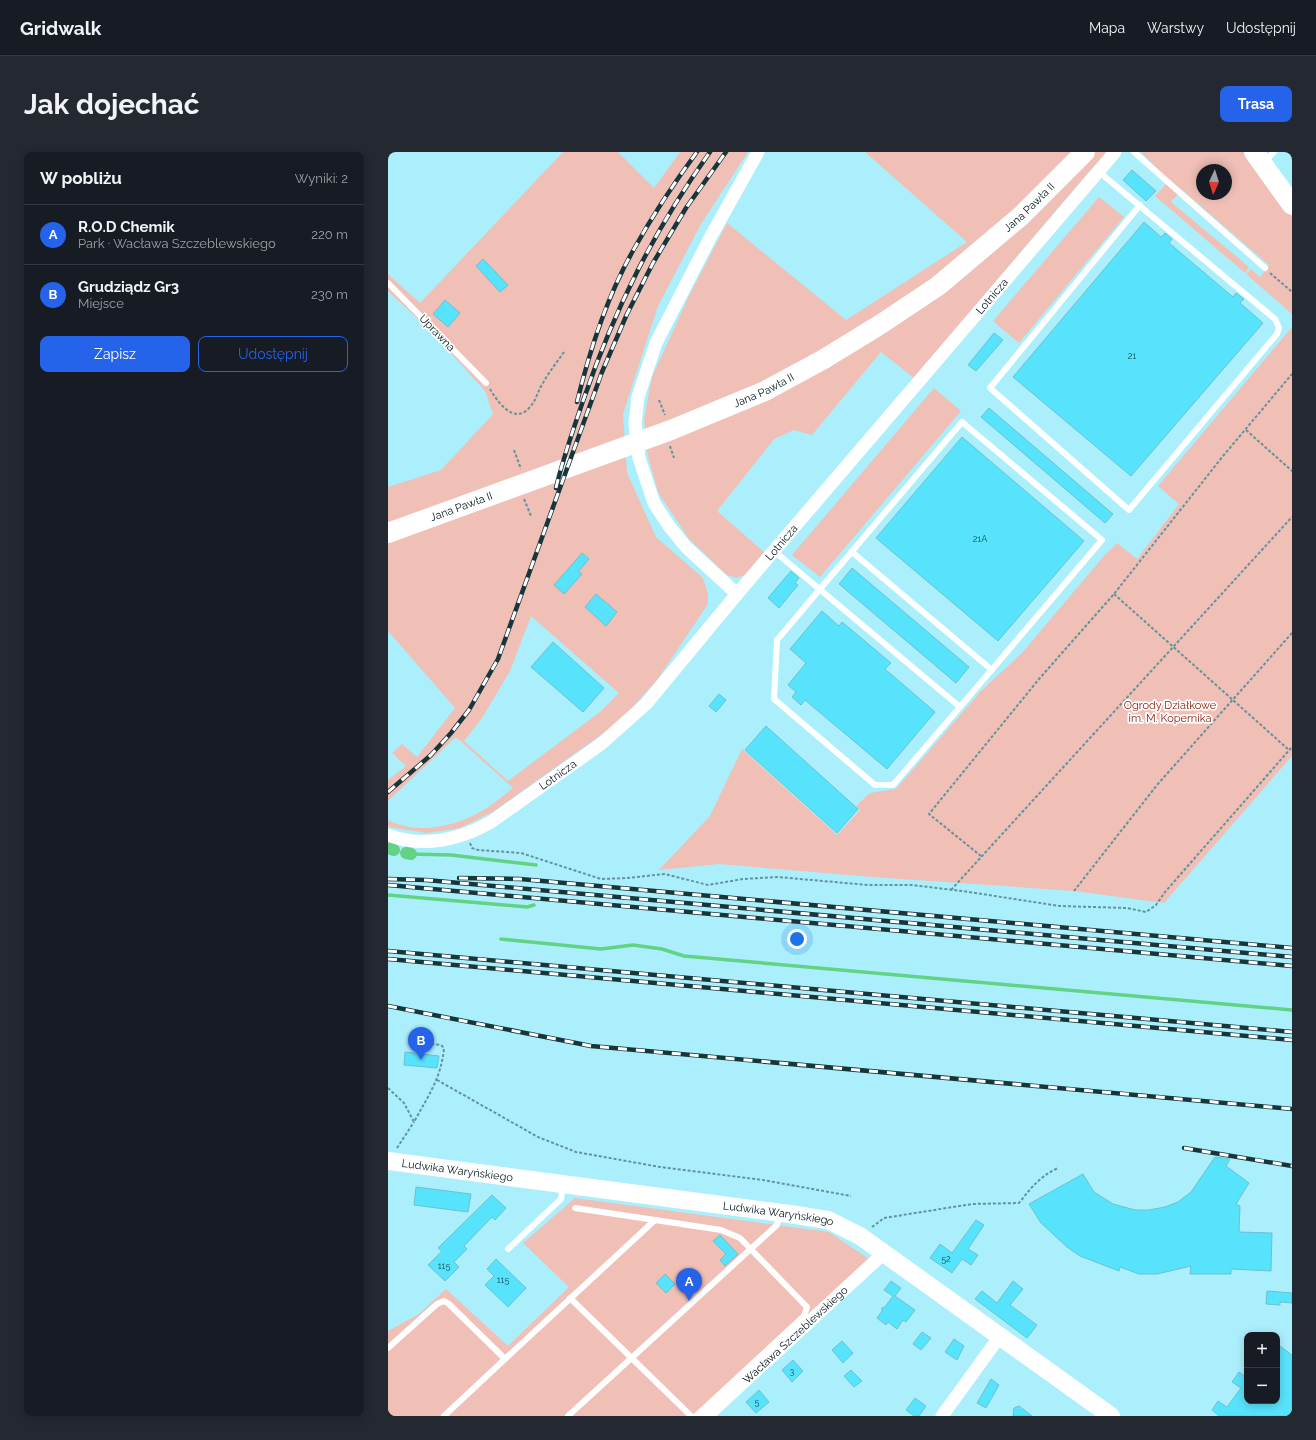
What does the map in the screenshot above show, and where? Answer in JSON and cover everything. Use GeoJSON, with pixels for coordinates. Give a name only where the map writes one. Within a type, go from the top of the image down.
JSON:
{"type":"FeatureCollection","features":[{"type":"Feature","properties":{"kind":"main road","name":"Jana Pawła II"},"geometry":{"type":"LineString","coordinates":[[388,533],[668,429],[765,391],[830,355],[910,306],[938,286],[1021,216],[1085,152]]}},
{"type":"Feature","properties":{"kind":"main road"},"geometry":{"type":"LineString","coordinates":[[1264,156],[1292,205]]}},
{"type":"Feature","properties":{"kind":"street"},"geometry":{"type":"LineString","coordinates":[[737,594],[686,547],[669,526],[654,503],[639,458],[635,423],[638,397],[656,343],[725,209],[758,152]]}},
{"type":"Feature","properties":{"kind":"street","name":"Lotnicza"},"geometry":{"type":"LineString","coordinates":[[388,835],[426,842],[452,839],[466,835],[492,822],[602,744],[646,704],[774,550],[1115,152]]}},
{"type":"Feature","properties":{"kind":"street","name":"Ludwika Waryńskiego"},"geometry":{"type":"LineString","coordinates":[[390,1161],[781,1212],[828,1220],[860,1236],[1111,1416]]}},
{"type":"Feature","properties":{"kind":"street","name":"Wacława Szczeblewskiego"},"geometry":{"type":"LineString","coordinates":[[707,1416],[884,1253]]}},
{"type":"Feature","properties":{"kind":"street"},"geometry":{"type":"LineString","coordinates":[[942,1416],[1000,1336]]}},
{"type":"Feature","properties":{"kind":"lane"},"geometry":{"type":"LineString","coordinates":[[1134,152],[1265,268]]}},
{"type":"Feature","properties":{"kind":"lane"},"geometry":{"type":"LineString","coordinates":[[1098,171],[1140,205],[1275,319],[1279,328],[1277,334],[1129,510],[990,388],[1140,205]]}},
{"type":"Feature","properties":{"kind":"lane","name":"Uprawna"},"geometry":{"type":"LineString","coordinates":[[388,283],[486,383]]}},
{"type":"Feature","properties":{"kind":"lane"},"geometry":{"type":"LineString","coordinates":[[962,422],[1102,540],[893,785],[875,784],[774,699],[777,640],[852,552],[962,422]]}},
{"type":"Feature","properties":{"kind":"lane"},"geometry":{"type":"LineString","coordinates":[[774,550],[960,707]]}},
{"type":"Feature","properties":{"kind":"lane"},"geometry":{"type":"LineString","coordinates":[[852,552],[992,670]]}},
{"type":"Feature","properties":{"kind":"lane"},"geometry":{"type":"LineString","coordinates":[[508,1249],[561,1199],[564,1184]]}},
{"type":"Feature","properties":{"kind":"lane"},"geometry":{"type":"LineString","coordinates":[[575,1208],[721,1230],[740,1238],[807,1307],[804,1316],[696,1416]]}},
{"type":"Feature","properties":{"kind":"lane"},"geometry":{"type":"LineString","coordinates":[[568,1416],[751,1250],[777,1225],[781,1212]]}},
{"type":"Feature","properties":{"kind":"lane"},"geometry":{"type":"LineString","coordinates":[[444,1416],[654,1220]]}},
{"type":"Feature","properties":{"kind":"lane"},"geometry":{"type":"LineString","coordinates":[[570,1298],[691,1416]]}},
{"type":"Feature","properties":{"kind":"lane"},"geometry":{"type":"LineString","coordinates":[[388,1348],[437,1304],[444,1301],[449,1304],[506,1359]]}},
{"type":"Feature","properties":{"kind":"path"},"geometry":{"type":"LineString","coordinates":[[1265,268],[1292,292]]}},
{"type":"Feature","properties":{"kind":"path"},"geometry":{"type":"LineString","coordinates":[[486,383],[499,403],[508,412],[521,413],[530,408],[542,383],[564,352]]}},
{"type":"Feature","properties":{"kind":"path"},"geometry":{"type":"LineString","coordinates":[[981,856],[929,814],[1039,680],[1114,594],[1292,374]]}},
{"type":"Feature","properties":{"kind":"path"},"geometry":{"type":"LineString","coordinates":[[659,400],[668,429],[674,458]]}},
{"type":"Feature","properties":{"kind":"path"},"geometry":{"type":"LineString","coordinates":[[1246,430],[1292,471]]}},
{"type":"Feature","properties":{"kind":"path"},"geometry":{"type":"LineString","coordinates":[[514,450],[525,482],[531,516]]}},
{"type":"Feature","properties":{"kind":"path"},"geometry":{"type":"LineString","coordinates":[[951,890],[1292,518]]}},
{"type":"Feature","properties":{"kind":"path"},"geometry":{"type":"LineString","coordinates":[[1114,594],[1289,750]]}},
{"type":"Feature","properties":{"kind":"path"},"geometry":{"type":"LineString","coordinates":[[1074,892],[1157,785],[1292,633]]}},
{"type":"Feature","properties":{"kind":"path"},"geometry":{"type":"LineString","coordinates":[[466,835],[472,848],[478,850],[521,853],[601,878],[627,878],[665,874],[708,885],[743,879],[778,877],[835,883],[912,886],[951,890],[1060,906],[1127,908],[1146,912],[1156,905],[1292,747]]}},
{"type":"Feature","properties":{"kind":"path"},"geometry":{"type":"LineString","coordinates":[[390,1161],[395,1150],[414,1122],[438,1080],[444,1048],[441,1045],[433,1044]]}},
{"type":"Feature","properties":{"kind":"path"},"geometry":{"type":"LineString","coordinates":[[438,1080],[538,1137],[576,1152],[660,1167],[763,1180],[851,1196]]}},
{"type":"Feature","properties":{"kind":"path"},"geometry":{"type":"LineString","coordinates":[[388,1088],[404,1103],[414,1122]]}},
{"type":"Feature","properties":{"kind":"path"},"geometry":{"type":"LineString","coordinates":[[860,1236],[884,1218],[972,1204],[1019,1203],[1032,1185],[1046,1174],[1058,1168]]}},
{"type":"Feature","properties":{"kind":"green space"},"geometry":{"type":"Polygon","coordinates":[[[563,152],[618,152],[654,188],[680,152],[748,152],[701,224],[658,306],[623,414],[627,473],[656,537],[703,578],[708,594],[708,604],[657,680],[619,722],[494,811],[460,828],[427,833],[390,827],[388,826],[388,820],[399,825],[423,828],[458,822],[484,810],[513,788],[456,737],[388,801],[388,780],[406,766],[392,753],[402,744],[417,757],[455,708],[388,631],[388,487],[441,470],[493,414],[485,391],[433,333],[388,291],[388,274],[420,303],[563,152]],[[531,616],[510,671],[482,718],[464,741],[508,781],[600,712],[619,693],[531,616]]]}},
{"type":"Feature","properties":{"kind":"green space"},"geometry":{"type":"Polygon","coordinates":[[[865,152],[1108,152],[1087,174],[914,378],[881,352],[812,435],[794,430],[774,439],[717,511],[764,552],[747,574],[736,578],[727,575],[689,539],[658,492],[647,452],[644,419],[652,377],[689,296],[727,223],[846,320],[967,242],[865,152]]]}},
{"type":"Feature","properties":{"kind":"green space"},"geometry":{"type":"Polygon","coordinates":[[[1141,152],[1244,152],[1292,216],[1292,314],[1246,274],[1251,269],[1260,277],[1269,265],[1182,190],[1171,202],[1249,267],[1245,273],[1155,196],[1169,181],[1141,152]]]}},
{"type":"Feature","properties":{"kind":"green space"},"geometry":{"type":"Polygon","coordinates":[[[1099,197],[1124,217],[1019,343],[993,321],[1099,197]]]}},
{"type":"Feature","properties":{"kind":"green space","name":"Ogrody Działkowe im. M. Kopernika"},"geometry":{"type":"Polygon","coordinates":[[[1292,327],[1292,756],[1164,903],[1074,891],[872,877],[719,864],[659,870],[710,816],[742,749],[837,835],[860,810],[856,806],[870,793],[896,789],[981,691],[1022,653],[1103,557],[1117,543],[1137,559],[1179,504],[1158,486],[1292,327]]]}},
{"type":"Feature","properties":{"kind":"green space"},"geometry":{"type":"Polygon","coordinates":[[[934,388],[961,411],[820,577],[792,555],[934,388]]]}},
{"type":"Feature","properties":{"kind":"green space"},"geometry":{"type":"Polygon","coordinates":[[[575,1198],[829,1232],[869,1259],[699,1416],[388,1416],[388,1331],[419,1314],[446,1289],[508,1346],[569,1287],[523,1243],[575,1198]]]}},
{"type":"Feature","properties":{"kind":"building"},"geometry":{"type":"Polygon","coordinates":[[[1132,170],[1156,191],[1146,201],[1123,180],[1132,170]]]}},
{"type":"Feature","properties":{"kind":"building"},"geometry":{"type":"Polygon","coordinates":[[[1144,222],[1161,237],[1165,233],[1172,239],[1169,243],[1233,297],[1236,293],[1244,299],[1240,303],[1263,323],[1131,476],[1013,377],[1144,222]]]}},
{"type":"Feature","properties":{"kind":"building"},"geometry":{"type":"Polygon","coordinates":[[[483,259],[508,285],[500,292],[476,266],[483,259]]]}},
{"type":"Feature","properties":{"kind":"building"},"geometry":{"type":"Polygon","coordinates":[[[445,300],[460,313],[448,327],[433,314],[445,300]]]}},
{"type":"Feature","properties":{"kind":"building"},"geometry":{"type":"Polygon","coordinates":[[[994,333],[1003,340],[976,371],[968,365],[994,333]]]}},
{"type":"Feature","properties":{"kind":"building"},"geometry":{"type":"Polygon","coordinates":[[[989,408],[1113,514],[1105,523],[981,417],[989,408]]]}},
{"type":"Feature","properties":{"kind":"building"},"geometry":{"type":"Polygon","coordinates":[[[962,437],[1084,541],[998,641],[876,538],[962,437]]]}},
{"type":"Feature","properties":{"kind":"building"},"geometry":{"type":"Polygon","coordinates":[[[582,553],[589,559],[578,572],[582,574],[564,594],[554,585],[582,553]]]}},
{"type":"Feature","properties":{"kind":"building"},"geometry":{"type":"Polygon","coordinates":[[[852,568],[969,667],[956,683],[839,584],[852,568]]]}},
{"type":"Feature","properties":{"kind":"building"},"geometry":{"type":"Polygon","coordinates":[[[791,571],[799,578],[795,583],[798,585],[779,608],[768,598],[791,571]]]}},
{"type":"Feature","properties":{"kind":"building"},"geometry":{"type":"Polygon","coordinates":[[[596,594],[617,612],[606,626],[585,607],[596,594]]]}},
{"type":"Feature","properties":{"kind":"building"},"geometry":{"type":"Polygon","coordinates":[[[822,611],[839,626],[842,622],[891,663],[885,669],[935,712],[887,769],[805,700],[801,705],[792,697],[796,692],[788,685],[806,663],[790,649],[822,611]]]}},
{"type":"Feature","properties":{"kind":"building"},"geometry":{"type":"Polygon","coordinates":[[[553,642],[604,688],[583,712],[531,667],[553,642]]]}},
{"type":"Feature","properties":{"kind":"building"},"geometry":{"type":"Polygon","coordinates":[[[719,694],[726,700],[716,712],[709,706],[719,694]]]}},
{"type":"Feature","properties":{"kind":"building"},"geometry":{"type":"Polygon","coordinates":[[[766,726],[858,809],[837,833],[745,750],[766,726]]]}},
{"type":"Feature","properties":{"kind":"building"},"geometry":{"type":"Polygon","coordinates":[[[405,1052],[439,1056],[437,1068],[404,1065],[405,1052]]]}},
{"type":"Feature","properties":{"kind":"building"},"geometry":{"type":"Polygon","coordinates":[[[1215,1157],[1230,1159],[1226,1166],[1249,1183],[1236,1204],[1240,1206],[1239,1232],[1272,1233],[1271,1271],[1231,1269],[1231,1274],[1190,1274],[1191,1266],[1157,1274],[1139,1274],[1120,1267],[1119,1271],[1080,1256],[1067,1247],[1041,1223],[1029,1204],[1083,1174],[1094,1192],[1113,1204],[1135,1210],[1149,1210],[1165,1207],[1178,1202],[1191,1192],[1215,1157]]]}},
{"type":"Feature","properties":{"kind":"building"},"geometry":{"type":"Polygon","coordinates":[[[416,1187],[471,1194],[468,1212],[414,1205],[416,1187]]]}},
{"type":"Feature","properties":{"kind":"building"},"geometry":{"type":"Polygon","coordinates":[[[492,1195],[506,1208],[495,1220],[492,1217],[464,1246],[467,1249],[454,1262],[459,1267],[445,1281],[428,1265],[442,1251],[438,1248],[492,1195]]]}},
{"type":"Feature","properties":{"kind":"building"},"geometry":{"type":"Polygon","coordinates":[[[976,1220],[984,1225],[968,1249],[978,1255],[971,1265],[962,1259],[952,1273],[930,1258],[940,1244],[952,1253],[976,1220]]]}},
{"type":"Feature","properties":{"kind":"building"},"geometry":{"type":"Polygon","coordinates":[[[720,1235],[738,1254],[725,1266],[720,1260],[726,1254],[713,1241],[720,1235]]]}},
{"type":"Feature","properties":{"kind":"building"},"geometry":{"type":"Polygon","coordinates":[[[496,1259],[526,1288],[508,1307],[485,1285],[494,1276],[487,1269],[496,1259]]]}},
{"type":"Feature","properties":{"kind":"building"},"geometry":{"type":"Polygon","coordinates":[[[665,1274],[675,1284],[666,1293],[656,1283],[665,1274]]]}},
{"type":"Feature","properties":{"kind":"building"},"geometry":{"type":"Polygon","coordinates":[[[891,1281],[901,1288],[895,1296],[915,1310],[906,1322],[903,1320],[897,1329],[888,1322],[886,1325],[877,1318],[882,1311],[882,1308],[885,1307],[893,1296],[884,1290],[891,1281]]]}},
{"type":"Feature","properties":{"kind":"building"},"geometry":{"type":"Polygon","coordinates":[[[1013,1281],[1023,1289],[1010,1305],[1037,1325],[1027,1338],[975,1299],[982,1291],[997,1303],[1013,1281]]]}},
{"type":"Feature","properties":{"kind":"building"},"geometry":{"type":"Polygon","coordinates":[[[1267,1291],[1292,1293],[1292,1303],[1280,1302],[1280,1305],[1266,1304],[1267,1291]]]}},
{"type":"Feature","properties":{"kind":"building"},"geometry":{"type":"Polygon","coordinates":[[[922,1332],[931,1338],[921,1350],[913,1344],[922,1332]]]}},
{"type":"Feature","properties":{"kind":"building"},"geometry":{"type":"Polygon","coordinates":[[[954,1339],[964,1346],[957,1360],[945,1352],[954,1339]]]}},
{"type":"Feature","properties":{"kind":"building"},"geometry":{"type":"Polygon","coordinates":[[[842,1341],[853,1353],[843,1363],[832,1350],[842,1341]]]}},
{"type":"Feature","properties":{"kind":"building"},"geometry":{"type":"Polygon","coordinates":[[[1280,1346],[1292,1355],[1292,1416],[1219,1416],[1212,1410],[1218,1401],[1227,1407],[1241,1388],[1232,1382],[1239,1372],[1244,1376],[1244,1404],[1280,1404],[1280,1346]]]}},
{"type":"Feature","properties":{"kind":"building"},"geometry":{"type":"Polygon","coordinates":[[[793,1360],[803,1371],[792,1382],[782,1370],[793,1360]]]}},
{"type":"Feature","properties":{"kind":"building"},"geometry":{"type":"Polygon","coordinates":[[[851,1370],[862,1381],[854,1387],[844,1376],[851,1370]]]}},
{"type":"Feature","properties":{"kind":"building"},"geometry":{"type":"Polygon","coordinates":[[[991,1379],[999,1385],[986,1408],[977,1403],[991,1379]]]}},
{"type":"Feature","properties":{"kind":"building"},"geometry":{"type":"Polygon","coordinates":[[[759,1390],[769,1402],[756,1413],[746,1402],[759,1390]]]}},
{"type":"Feature","properties":{"kind":"building"},"geometry":{"type":"Polygon","coordinates":[[[915,1398],[926,1406],[919,1416],[914,1416],[906,1410],[915,1398]]]}},
{"type":"Feature","properties":{"kind":"building"},"geometry":{"type":"Polygon","coordinates":[[[1019,1406],[1032,1416],[1013,1416],[1014,1408],[1019,1406]]]}},
{"type":"Feature","properties":{"kind":"waterway"},"geometry":{"type":"LineString","coordinates":[[388,848],[394,850]]}},
{"type":"Feature","properties":{"kind":"waterway"},"geometry":{"type":"LineString","coordinates":[[406,853],[411,854]]}},
{"type":"Feature","properties":{"kind":"waterway"},"geometry":{"type":"LineString","coordinates":[[411,854],[451,855],[536,865]]}},
{"type":"Feature","properties":{"kind":"waterway"},"geometry":{"type":"LineString","coordinates":[[388,895],[527,907],[534,905]]}},
{"type":"Feature","properties":{"kind":"waterway"},"geometry":{"type":"LineString","coordinates":[[501,939],[601,949],[633,945],[662,949],[684,956],[1292,1010]]}},
{"type":"Feature","properties":{"kind":"railway"},"geometry":{"type":"LineString","coordinates":[[577,402],[600,323],[624,267],[656,212],[697,152]]}},
{"type":"Feature","properties":{"kind":"railway"},"geometry":{"type":"LineString","coordinates":[[556,488],[565,455],[595,367],[622,302],[653,241],[689,182],[710,152]]}},
{"type":"Feature","properties":{"kind":"railway"},"geometry":{"type":"LineString","coordinates":[[388,792],[431,755],[451,733],[469,710],[498,659],[602,372],[627,314],[653,263],[686,208],[726,152]]}},
{"type":"Feature","properties":{"kind":"railway"},"geometry":{"type":"LineString","coordinates":[[459,878],[520,879],[1292,948]]}},
{"type":"Feature","properties":{"kind":"railway"},"geometry":{"type":"LineString","coordinates":[[388,879],[426,880],[1292,957]]}},
{"type":"Feature","properties":{"kind":"railway"},"geometry":{"type":"LineString","coordinates":[[388,885],[1292,966]]}},
{"type":"Feature","properties":{"kind":"railway"},"geometry":{"type":"LineString","coordinates":[[388,951],[1292,1032]]}},
{"type":"Feature","properties":{"kind":"railway"},"geometry":{"type":"LineString","coordinates":[[388,959],[1292,1040]]}},
{"type":"Feature","properties":{"kind":"railway"},"geometry":{"type":"LineString","coordinates":[[388,1006],[591,1046],[1292,1109]]}},
{"type":"Feature","properties":{"kind":"railway"},"geometry":{"type":"LineString","coordinates":[[1184,1148],[1292,1166]]}},
{"type":"Feature","properties":{"kind":"place","name":"Grudziądz Gr3"},"geometry":{"type":"Point","coordinates":[421,1060]}},
{"type":"Feature","properties":{"kind":"place","name":"R.O.D Chemik"},"geometry":{"type":"Point","coordinates":[689,1301]}}]}
